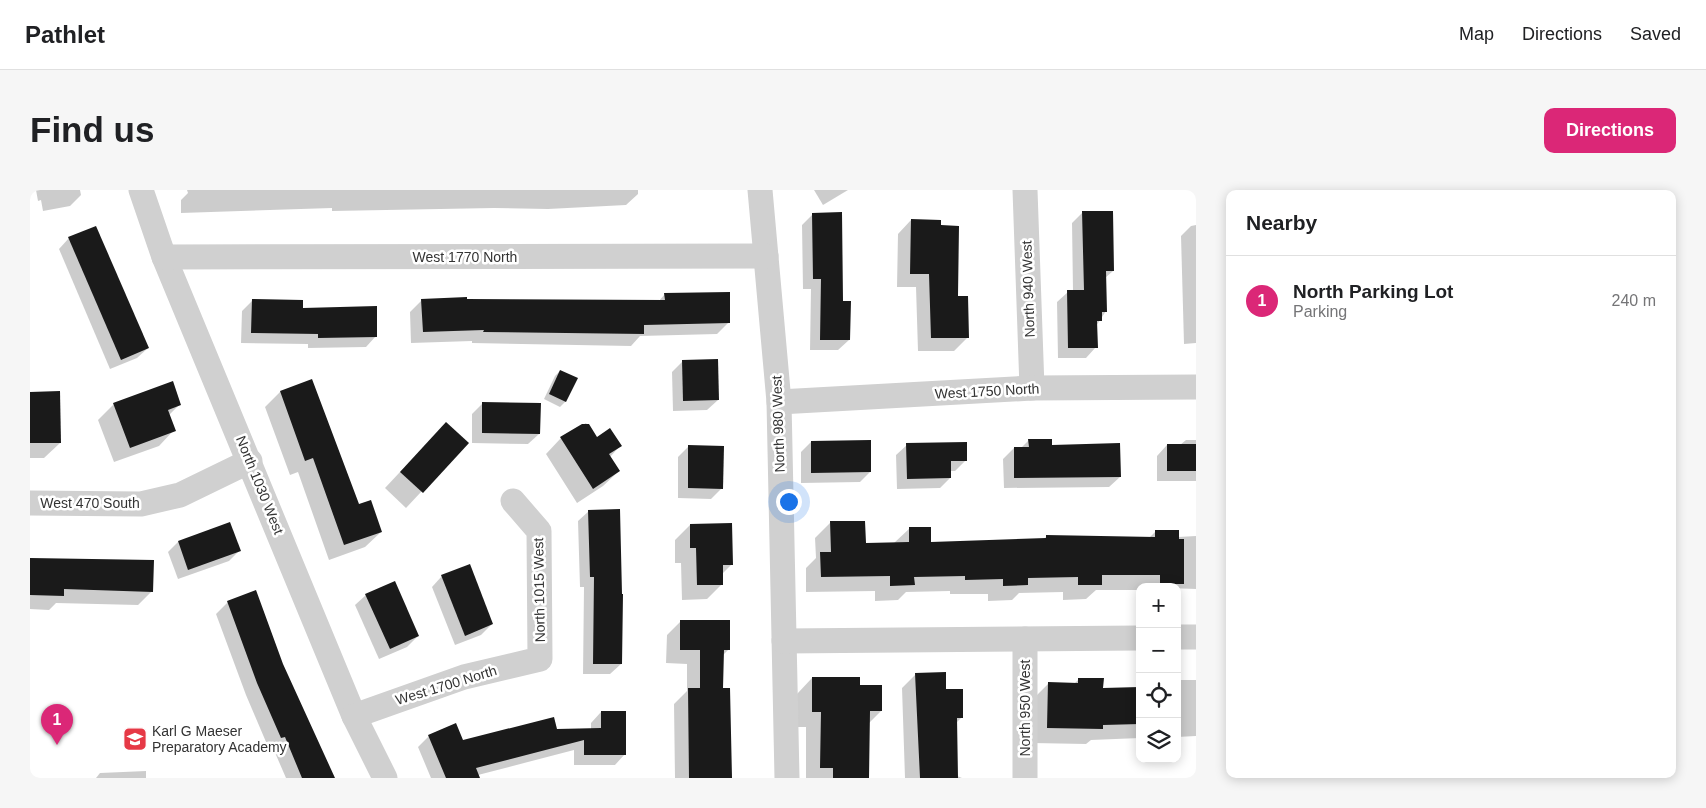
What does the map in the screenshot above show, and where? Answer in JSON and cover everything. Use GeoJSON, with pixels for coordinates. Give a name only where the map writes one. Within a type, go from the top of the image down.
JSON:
{"type":"FeatureCollection","features":[{"type":"Feature","properties":{"kind":"street","name":"North 1030 West"},"geometry":{"type":"LineString","coordinates":[[141,190],[164,257],[354,716],[385,778]]}},
{"type":"Feature","properties":{"kind":"street","name":"North 980 West"},"geometry":{"type":"LineString","coordinates":[[760,190],[779,402],[787,778]]}},
{"type":"Feature","properties":{"kind":"street","name":"North 940 West"},"geometry":{"type":"LineString","coordinates":[[1025,190],[1032,388]]}},
{"type":"Feature","properties":{"kind":"street","name":"West 1770 North"},"geometry":{"type":"LineString","coordinates":[[164,257],[766,256]]}},
{"type":"Feature","properties":{"kind":"street","name":"West 1750 North"},"geometry":{"type":"LineString","coordinates":[[779,402],[1032,388],[1196,387]]}},
{"type":"Feature","properties":{"kind":"street","name":"West 470 South"},"geometry":{"type":"LineString","coordinates":[[30,503],[141,504],[180,495],[250,461]]}},
{"type":"Feature","properties":{"kind":"street","name":"North 1015 West"},"geometry":{"type":"LineString","coordinates":[[513,501],[539,531],[540,659]]}},
{"type":"Feature","properties":{"kind":"street"},"geometry":{"type":"LineString","coordinates":[[1181,637],[1196,637]]}},
{"type":"Feature","properties":{"kind":"street"},"geometry":{"type":"LineString","coordinates":[[784,641],[1136,638]]}},
{"type":"Feature","properties":{"kind":"street","name":"North 950 West"},"geometry":{"type":"LineString","coordinates":[[1025,639],[1025,778]]}},
{"type":"Feature","properties":{"kind":"street","name":"West 1700 North"},"geometry":{"type":"LineString","coordinates":[[354,716],[464,677],[540,659]]}},
{"type":"Feature","properties":{"kind":"building"},"geometry":{"type":"Polygon","coordinates":[[[1082,211],[1113,211],[1114,271],[1106,271],[1107,312],[1102,312],[1102,321],[1097,321],[1098,348],[1068,348],[1067,290],[1084,290],[1082,211]]]}},
{"type":"Feature","properties":{"kind":"building"},"geometry":{"type":"Polygon","coordinates":[[[842,212],[843,301],[851,301],[850,340],[820,340],[821,279],[813,279],[812,213],[842,212]]]}},
{"type":"Feature","properties":{"kind":"building"},"geometry":{"type":"Polygon","coordinates":[[[911,219],[941,220],[941,225],[959,226],[958,296],[968,296],[969,338],[931,338],[929,274],[910,274],[911,219]]]}},
{"type":"Feature","properties":{"kind":"building"},"geometry":{"type":"Polygon","coordinates":[[[96,226],[149,348],[121,360],[68,237],[96,226]]]}},
{"type":"Feature","properties":{"kind":"building"},"geometry":{"type":"Polygon","coordinates":[[[730,292],[730,323],[644,325],[644,334],[483,332],[484,330],[423,332],[421,299],[467,297],[467,299],[665,300],[664,293],[730,292]]]}},
{"type":"Feature","properties":{"kind":"building"},"geometry":{"type":"Polygon","coordinates":[[[252,299],[303,300],[303,308],[377,306],[377,337],[318,338],[318,334],[251,333],[252,299]]]}},
{"type":"Feature","properties":{"kind":"building"},"geometry":{"type":"Polygon","coordinates":[[[718,359],[719,400],[683,401],[682,360],[718,359]]]}},
{"type":"Feature","properties":{"kind":"building"},"geometry":{"type":"Polygon","coordinates":[[[560,370],[578,378],[566,402],[549,394],[560,370]]]}},
{"type":"Feature","properties":{"kind":"building"},"geometry":{"type":"Polygon","coordinates":[[[312,379],[359,504],[371,500],[382,532],[344,545],[313,458],[305,461],[280,391],[312,379]]]}},
{"type":"Feature","properties":{"kind":"building"},"geometry":{"type":"Polygon","coordinates":[[[173,381],[181,405],[168,410],[176,431],[130,448],[113,403],[173,381]]]}},
{"type":"Feature","properties":{"kind":"building"},"geometry":{"type":"Polygon","coordinates":[[[60,391],[61,443],[30,443],[30,392],[60,391]]]}},
{"type":"Feature","properties":{"kind":"building"},"geometry":{"type":"Polygon","coordinates":[[[482,402],[541,403],[540,434],[482,433],[482,402]]]}},
{"type":"Feature","properties":{"kind":"building"},"geometry":{"type":"Polygon","coordinates":[[[446,422],[469,443],[423,493],[400,472],[446,422]]]}},
{"type":"Feature","properties":{"kind":"building"},"geometry":{"type":"Polygon","coordinates":[[[582,424],[589,424],[597,437],[610,428],[622,446],[609,454],[620,471],[593,489],[560,437],[582,424]]]}},
{"type":"Feature","properties":{"kind":"building"},"geometry":{"type":"Polygon","coordinates":[[[1028,439],[1052,439],[1052,445],[1120,443],[1121,477],[1014,478],[1014,447],[1029,447],[1028,439]]]}},
{"type":"Feature","properties":{"kind":"building"},"geometry":{"type":"Polygon","coordinates":[[[871,440],[871,472],[811,473],[811,441],[871,440]]]}},
{"type":"Feature","properties":{"kind":"building"},"geometry":{"type":"Polygon","coordinates":[[[967,442],[967,461],[951,461],[951,478],[907,479],[906,443],[967,442]]]}},
{"type":"Feature","properties":{"kind":"building"},"geometry":{"type":"Polygon","coordinates":[[[1167,444],[1196,444],[1196,471],[1167,471],[1167,444]]]}},
{"type":"Feature","properties":{"kind":"building"},"geometry":{"type":"Polygon","coordinates":[[[688,445],[724,446],[723,489],[688,488],[688,445]]]}},
{"type":"Feature","properties":{"kind":"building"},"geometry":{"type":"Polygon","coordinates":[[[620,509],[623,594],[622,664],[593,664],[594,577],[590,577],[588,510],[620,509]]]}},
{"type":"Feature","properties":{"kind":"building"},"geometry":{"type":"Polygon","coordinates":[[[830,521],[865,521],[866,543],[909,542],[909,527],[931,527],[931,542],[1046,538],[1046,535],[1155,537],[1155,530],[1179,530],[1179,539],[1184,539],[1184,584],[1160,583],[1160,575],[1102,575],[1102,585],[1078,585],[1078,577],[1028,578],[1028,585],[1003,586],[1003,579],[965,580],[965,576],[914,577],[915,585],[890,586],[890,576],[821,577],[820,552],[831,552],[830,521]]]}},
{"type":"Feature","properties":{"kind":"building"},"geometry":{"type":"Polygon","coordinates":[[[230,522],[241,551],[188,570],[178,541],[230,522]]]}},
{"type":"Feature","properties":{"kind":"building"},"geometry":{"type":"Polygon","coordinates":[[[732,523],[733,565],[723,565],[723,585],[697,585],[696,548],[690,548],[690,524],[732,523]]]}},
{"type":"Feature","properties":{"kind":"building"},"geometry":{"type":"Polygon","coordinates":[[[30,558],[154,560],[153,592],[64,589],[64,596],[30,595],[30,558]]]}},
{"type":"Feature","properties":{"kind":"building"},"geometry":{"type":"Polygon","coordinates":[[[470,564],[493,624],[465,636],[441,575],[470,564]]]}},
{"type":"Feature","properties":{"kind":"building"},"geometry":{"type":"Polygon","coordinates":[[[395,581],[419,636],[390,649],[365,594],[395,581]]]}},
{"type":"Feature","properties":{"kind":"building"},"geometry":{"type":"Polygon","coordinates":[[[256,590],[283,664],[335,778],[302,778],[285,737],[281,738],[257,683],[227,601],[256,590]]]}},
{"type":"Feature","properties":{"kind":"building"},"geometry":{"type":"Polygon","coordinates":[[[680,620],[730,620],[730,650],[724,650],[723,688],[730,688],[732,778],[689,778],[688,688],[700,688],[700,650],[680,650],[680,620]]]}},
{"type":"Feature","properties":{"kind":"building"},"geometry":{"type":"Polygon","coordinates":[[[946,672],[946,689],[963,689],[963,718],[957,718],[958,778],[920,778],[915,673],[946,672]]]}},
{"type":"Feature","properties":{"kind":"building"},"geometry":{"type":"Polygon","coordinates":[[[812,677],[860,677],[860,685],[882,685],[882,711],[870,711],[869,778],[833,778],[833,768],[820,768],[821,712],[812,712],[812,677]]]}},
{"type":"Feature","properties":{"kind":"building"},"geometry":{"type":"Polygon","coordinates":[[[1078,678],[1104,678],[1103,688],[1136,687],[1136,724],[1103,725],[1103,729],[1047,728],[1048,682],[1078,683],[1078,678]]]}},
{"type":"Feature","properties":{"kind":"building"},"geometry":{"type":"Polygon","coordinates":[[[601,711],[626,711],[626,755],[584,755],[584,740],[476,768],[480,778],[446,778],[428,735],[456,723],[463,740],[554,717],[557,729],[601,728],[601,711]]]}},
{"type":"Feature","properties":{"kind":"place","name":"Karl G Maeser Preparatory Academy"},"geometry":{"type":"Point","coordinates":[135,739]}},
{"type":"Feature","properties":{"kind":"place","name":"North Parking Lot"},"geometry":{"type":"Point","coordinates":[57,745]}}]}
